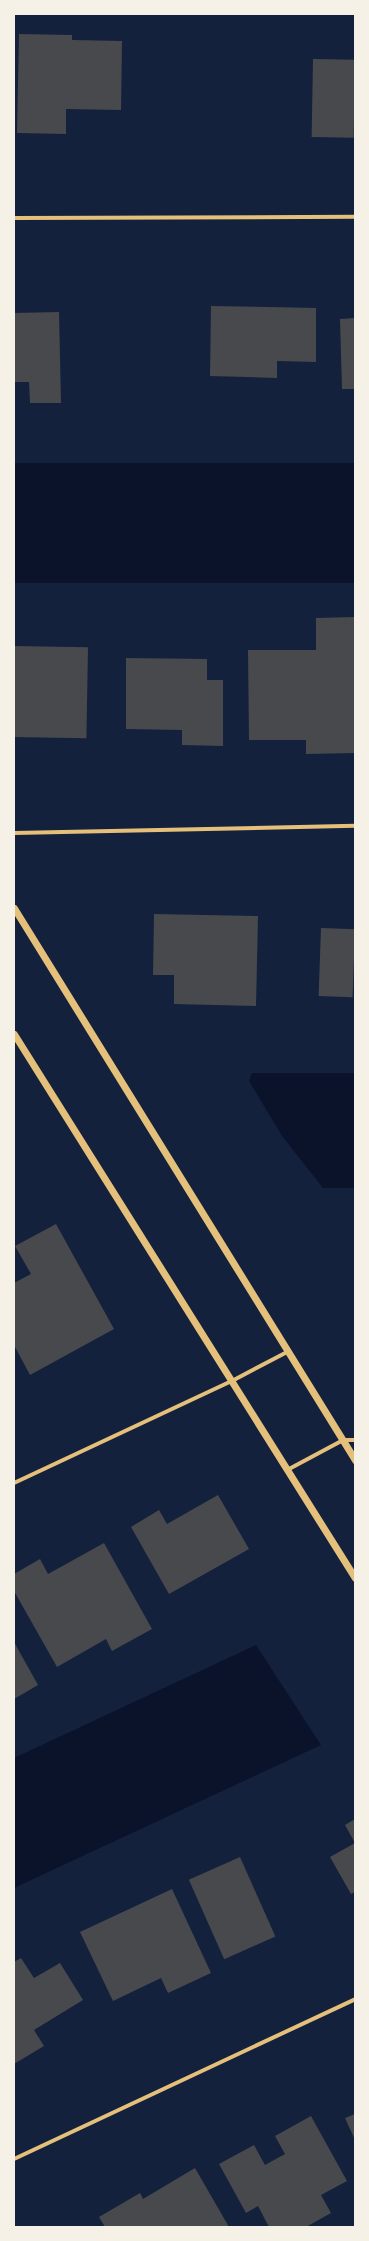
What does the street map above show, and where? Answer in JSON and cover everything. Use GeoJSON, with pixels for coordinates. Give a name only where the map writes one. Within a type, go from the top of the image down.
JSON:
{"type":"FeatureCollection","features":[{"type":"Feature","properties":{"kind":"street"},"geometry":{"type":"LineString","coordinates":[[14,218],[355,217]]}},
{"type":"Feature","properties":{"kind":"street"},"geometry":{"type":"LineString","coordinates":[[14,833],[355,826]]}},
{"type":"Feature","properties":{"kind":"street"},"geometry":{"type":"LineString","coordinates":[[14,908],[355,1460]]}},
{"type":"Feature","properties":{"kind":"street"},"geometry":{"type":"LineString","coordinates":[[14,1034],[230,1382],[289,1469],[355,1578]]}},
{"type":"Feature","properties":{"kind":"street"},"geometry":{"type":"LineString","coordinates":[[14,1483],[230,1382],[288,1352]]}},
{"type":"Feature","properties":{"kind":"street"},"geometry":{"type":"LineString","coordinates":[[289,1469],[343,1440],[355,1440]]}},
{"type":"Feature","properties":{"kind":"street"},"geometry":{"type":"LineString","coordinates":[[14,2159],[355,1999]]}},
{"type":"Feature","properties":{"kind":"water"},"geometry":{"type":"Polygon","coordinates":[[[14,463],[355,463],[355,583],[14,583],[14,463]]]}},
{"type":"Feature","properties":{"kind":"water"},"geometry":{"type":"Polygon","coordinates":[[[252,1073],[355,1073],[355,1188],[323,1188],[282,1136],[249,1081],[252,1073]]]}},
{"type":"Feature","properties":{"kind":"water"},"geometry":{"type":"Polygon","coordinates":[[[256,1645],[321,1745],[14,1888],[14,1758],[256,1645]]]}},
{"type":"Feature","properties":{"kind":"building"},"geometry":{"type":"Polygon","coordinates":[[[19,34],[72,35],[72,40],[122,41],[121,110],[66,109],[66,134],[17,133],[19,34]]]}},
{"type":"Feature","properties":{"kind":"building"},"geometry":{"type":"Polygon","coordinates":[[[313,59],[355,60],[354,138],[312,137],[313,59]]]}},
{"type":"Feature","properties":{"kind":"building"},"geometry":{"type":"Polygon","coordinates":[[[211,306],[316,308],[316,362],[277,361],[277,378],[210,376],[211,306]]]}},
{"type":"Feature","properties":{"kind":"building"},"geometry":{"type":"Polygon","coordinates":[[[59,312],[61,403],[30,403],[29,382],[14,382],[14,313],[59,312]]]}},
{"type":"Feature","properties":{"kind":"building"},"geometry":{"type":"Polygon","coordinates":[[[355,318],[355,389],[342,389],[340,319],[355,318]]]}},
{"type":"Feature","properties":{"kind":"building"},"geometry":{"type":"Polygon","coordinates":[[[355,617],[355,753],[306,754],[306,740],[249,740],[248,650],[316,650],[316,618],[355,617]]]}},
{"type":"Feature","properties":{"kind":"building"},"geometry":{"type":"Polygon","coordinates":[[[14,646],[88,647],[86,738],[14,737],[14,646]]]}},
{"type":"Feature","properties":{"kind":"building"},"geometry":{"type":"Polygon","coordinates":[[[126,658],[207,659],[207,680],[223,680],[223,746],[182,745],[182,730],[126,729],[126,658]]]}},
{"type":"Feature","properties":{"kind":"building"},"geometry":{"type":"Polygon","coordinates":[[[154,914],[258,916],[256,1006],[174,1004],[174,975],[153,975],[154,914]]]}},
{"type":"Feature","properties":{"kind":"building"},"geometry":{"type":"Polygon","coordinates":[[[321,928],[355,929],[353,997],[319,996],[321,928]]]}},
{"type":"Feature","properties":{"kind":"building"},"geometry":{"type":"Polygon","coordinates":[[[56,1224],[114,1329],[30,1375],[14,1345],[14,1283],[31,1274],[15,1246],[56,1224]]]}},
{"type":"Feature","properties":{"kind":"building"},"geometry":{"type":"Polygon","coordinates":[[[218,1495],[249,1549],[169,1594],[131,1527],[159,1510],[167,1524],[218,1495]]]}},
{"type":"Feature","properties":{"kind":"building"},"geometry":{"type":"Polygon","coordinates":[[[104,1543],[152,1629],[112,1651],[106,1639],[57,1667],[14,1591],[14,1574],[40,1559],[48,1574],[104,1543]]]}},
{"type":"Feature","properties":{"kind":"building"},"geometry":{"type":"Polygon","coordinates":[[[14,1642],[38,1685],[14,1699],[14,1642]]]}},
{"type":"Feature","properties":{"kind":"building"},"geometry":{"type":"Polygon","coordinates":[[[355,1819],[355,1843],[345,1825],[355,1819]]]}},
{"type":"Feature","properties":{"kind":"building"},"geometry":{"type":"Polygon","coordinates":[[[355,1843],[355,1892],[351,1894],[330,1857],[355,1843]]]}},
{"type":"Feature","properties":{"kind":"building"},"geometry":{"type":"Polygon","coordinates":[[[240,1857],[275,1936],[224,1959],[189,1880],[240,1857]]]}},
{"type":"Feature","properties":{"kind":"building"},"geometry":{"type":"Polygon","coordinates":[[[172,1889],[211,1973],[168,1993],[161,1978],[113,2001],[80,1932],[172,1889]]]}},
{"type":"Feature","properties":{"kind":"building"},"geometry":{"type":"Polygon","coordinates":[[[21,1958],[34,1978],[60,1963],[83,2000],[34,2030],[44,2046],[14,2064],[14,1962],[21,1958]]]}},
{"type":"Feature","properties":{"kind":"building"},"geometry":{"type":"Polygon","coordinates":[[[355,2114],[355,2140],[345,2118],[355,2114]]]}},
{"type":"Feature","properties":{"kind":"building"},"geometry":{"type":"Polygon","coordinates":[[[311,2116],[347,2181],[321,2195],[331,2213],[306,2227],[269,2227],[258,2206],[246,2213],[219,2164],[254,2145],[265,2165],[285,2154],[275,2136],[311,2116]]]}},
{"type":"Feature","properties":{"kind":"building"},"geometry":{"type":"Polygon","coordinates":[[[195,2168],[229,2227],[105,2227],[99,2217],[140,2193],[143,2199],[195,2168]]]}}]}
